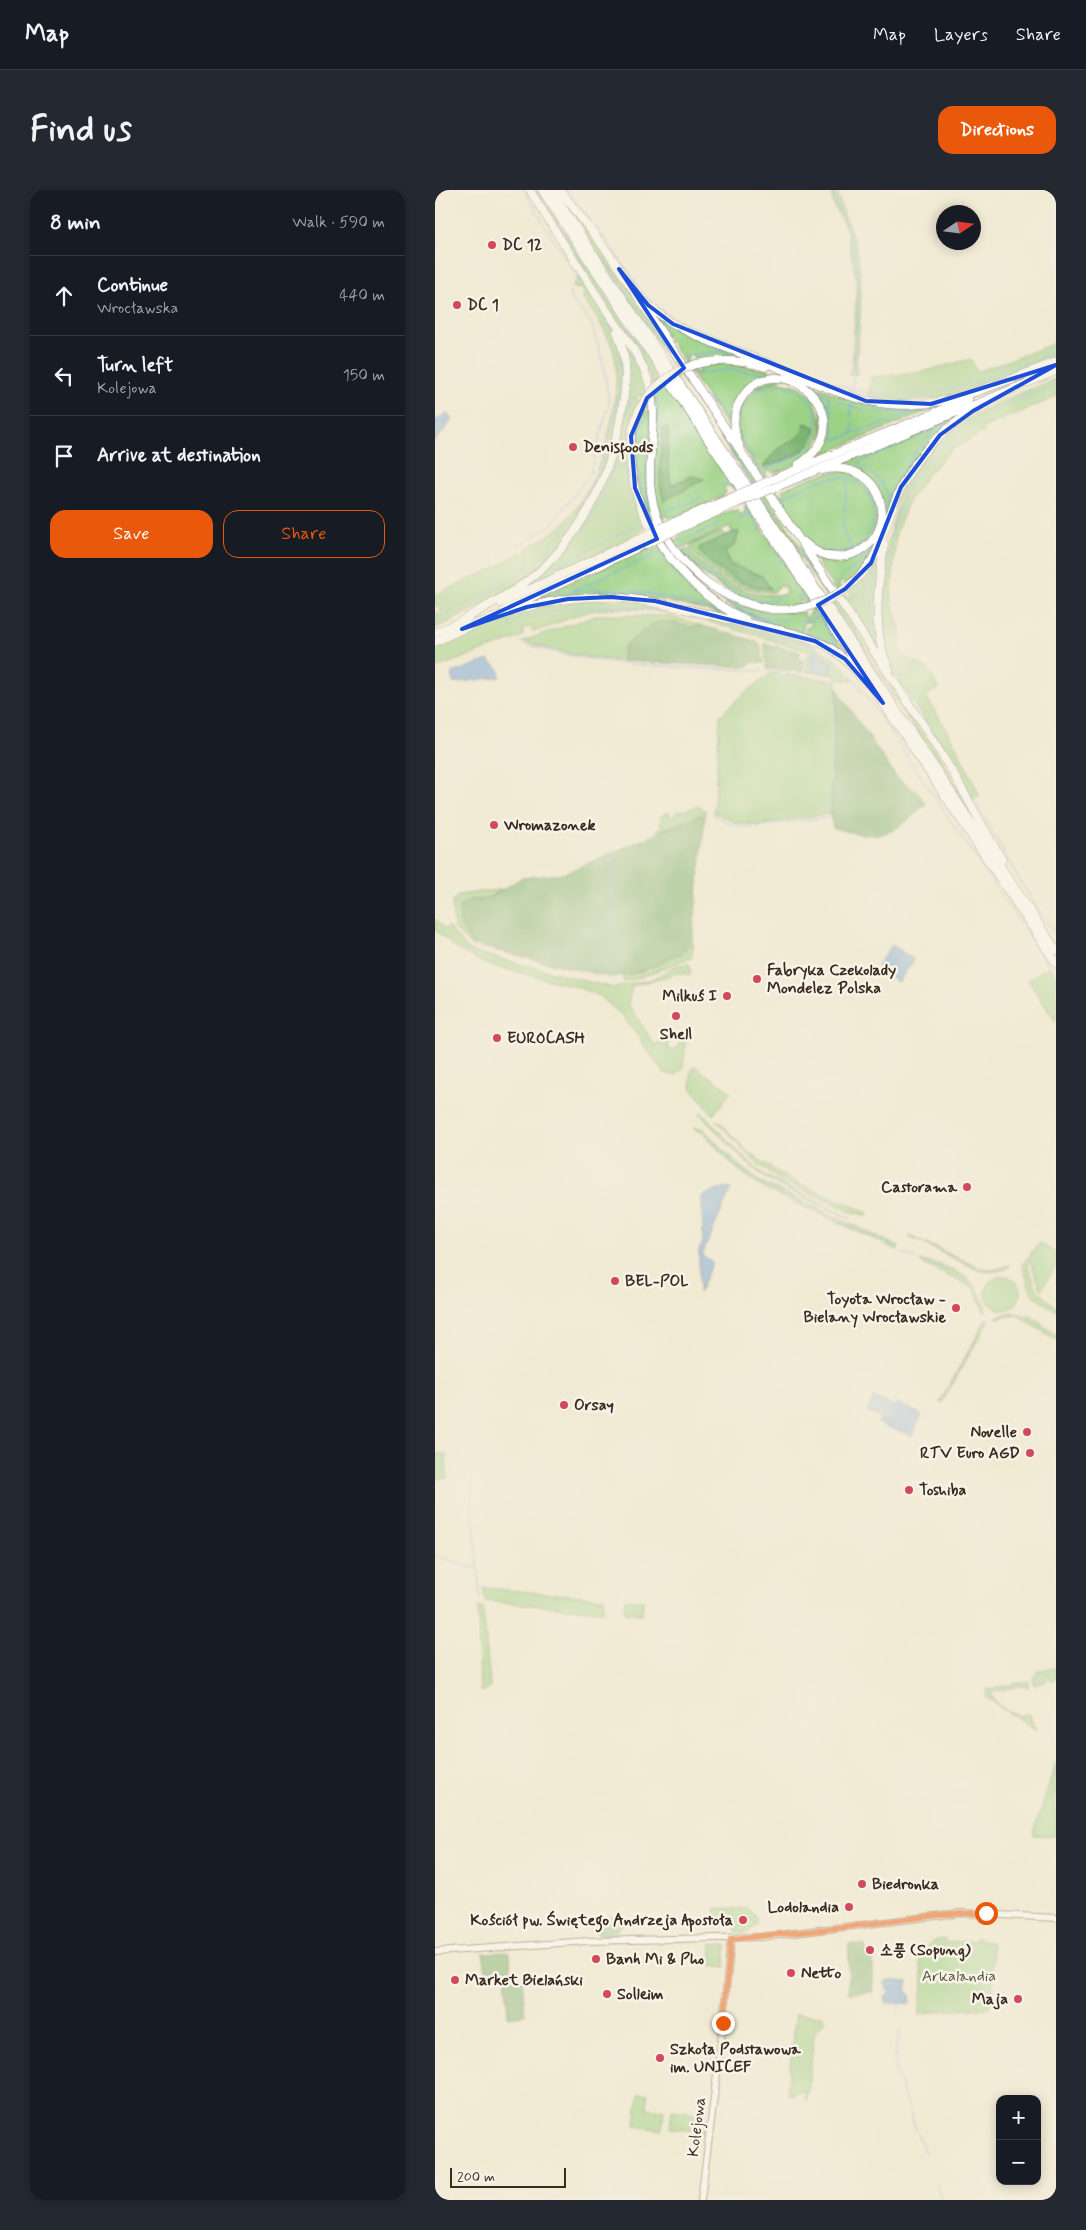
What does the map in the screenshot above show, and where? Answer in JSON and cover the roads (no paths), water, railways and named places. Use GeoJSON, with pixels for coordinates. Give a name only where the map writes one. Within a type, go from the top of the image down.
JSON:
{"type":"FeatureCollection","features":[{"type":"Feature","properties":{"kind":"highway"},"geometry":{"type":"LineString","coordinates":[[530,190],[640,362],[649,384],[655,420],[650,468],[651,494],[657,517],[671,544],[701,577],[734,599],[749,605],[770,610],[807,607],[827,600],[845,589],[861,575],[874,559],[897,495],[911,470],[940,435],[967,415],[1023,385]]}},
{"type":"Feature","properties":{"kind":"highway"},"geometry":{"type":"LineString","coordinates":[[542,190],[1056,963]]}},
{"type":"Feature","properties":{"kind":"highway"},"geometry":{"type":"LineString","coordinates":[[551,190],[1056,950]]}},
{"type":"Feature","properties":{"kind":"highway"},"geometry":{"type":"LineString","coordinates":[[560,190],[648,305],[673,324],[807,380],[866,401],[893,405],[920,405],[961,396],[1056,362]]}},
{"type":"Feature","properties":{"kind":"highway"},"geometry":{"type":"LineString","coordinates":[[619,269],[905,698],[958,781],[1006,868],[1013,885]]}},
{"type":"Feature","properties":{"kind":"highway"},"geometry":{"type":"LineString","coordinates":[[465,619],[514,590],[539,572],[575,532],[596,498],[611,457],[626,382],[622,346],[609,314]]}},
{"type":"Feature","properties":{"kind":"highway"},"geometry":{"type":"LineString","coordinates":[[762,626],[724,608],[692,582],[667,554],[651,527],[635,488],[629,455],[632,430],[640,408],[650,393],[679,370],[696,364],[714,361],[746,362],[807,380]]}},
{"type":"Feature","properties":{"kind":"highway"},"geometry":{"type":"LineString","coordinates":[[735,500],[776,487],[1035,370]]}},
{"type":"Feature","properties":{"kind":"highway"},"geometry":{"type":"LineString","coordinates":[[435,642],[646,540],[735,500],[771,480],[1056,371]]}},
{"type":"Feature","properties":{"kind":"highway"},"geometry":{"type":"LineString","coordinates":[[748,462],[735,432],[734,416],[739,402],[753,387],[767,380],[782,378],[797,382],[806,387],[817,399],[823,415],[824,433],[817,448],[810,457],[783,475]]}},
{"type":"Feature","properties":{"kind":"highway"},"geometry":{"type":"LineString","coordinates":[[790,526],[813,550],[825,555],[839,557],[853,554],[868,545],[878,531],[882,518],[877,491],[860,473],[848,469],[833,468],[797,477]]}},
{"type":"Feature","properties":{"kind":"highway"},"geometry":{"type":"LineString","coordinates":[[889,517],[882,558],[878,629],[885,659],[905,698]]}},
{"type":"Feature","properties":{"kind":"highway"},"geometry":{"type":"LineString","coordinates":[[435,633],[646,540]]}},
{"type":"Feature","properties":{"kind":"highway"},"geometry":{"type":"LineString","coordinates":[[462,630],[534,605],[568,599],[595,597],[662,602],[762,626],[805,638],[831,648],[845,659],[883,704]]}},
{"type":"Feature","properties":{"kind":"main road"},"geometry":{"type":"LineString","coordinates":[[435,1952],[587,1941],[731,1939],[961,1913],[1056,1918]]}},
{"type":"Feature","properties":{"kind":"main road","name":"Kolejowa"},"geometry":{"type":"LineString","coordinates":[[701,2200],[725,2010],[731,1939]]}},
{"type":"Feature","properties":{"kind":"water"},"geometry":{"type":"Polygon","coordinates":[[[447,413],[452,420],[435,442],[435,421],[447,413]]]}},
{"type":"Feature","properties":{"kind":"water"},"geometry":{"type":"Polygon","coordinates":[[[816,651],[833,665],[833,674],[811,671],[812,652],[816,651]]]}},
{"type":"Feature","properties":{"kind":"water"},"geometry":{"type":"Polygon","coordinates":[[[488,660],[499,669],[500,677],[453,683],[452,673],[488,660]]]}},
{"type":"Feature","properties":{"kind":"water"},"geometry":{"type":"Polygon","coordinates":[[[892,945],[914,960],[898,982],[877,966],[892,945]]]}},
{"type":"Feature","properties":{"kind":"water"},"geometry":{"type":"Polygon","coordinates":[[[726,1187],[731,1189],[702,1255],[712,1262],[699,1293],[699,1250],[703,1242],[702,1198],[703,1195],[726,1187]]]}},
{"type":"Feature","properties":{"kind":"water"},"geometry":{"type":"Polygon","coordinates":[[[874,1397],[893,1406],[897,1403],[922,1415],[912,1436],[878,1423],[880,1418],[867,1411],[874,1397]]]}},
{"type":"Feature","properties":{"kind":"water"},"geometry":{"type":"Polygon","coordinates":[[[888,1980],[908,1982],[906,1991],[910,1994],[910,2003],[886,2003],[885,1997],[890,1993],[885,1982],[888,1980]]]}},
{"type":"Feature","properties":{"kind":"waterway"},"geometry":{"type":"LineString","coordinates":[[435,621],[501,585],[527,567],[551,546],[570,523],[587,495],[601,463],[617,403],[620,361],[612,331],[524,190]]}},
{"type":"Feature","properties":{"kind":"waterway"},"geometry":{"type":"LineString","coordinates":[[535,190],[661,379]]}},
{"type":"Feature","properties":{"kind":"waterway"},"geometry":{"type":"LineString","coordinates":[[567,190],[614,250]]}},
{"type":"Feature","properties":{"kind":"waterway"},"geometry":{"type":"LineString","coordinates":[[833,190],[834,200],[849,231],[857,269],[858,302],[853,389]]}},
{"type":"Feature","properties":{"kind":"waterway"},"geometry":{"type":"LineString","coordinates":[[614,251],[645,296]]}},
{"type":"Feature","properties":{"kind":"waterway"},"geometry":{"type":"LineString","coordinates":[[604,259],[677,369]]}},
{"type":"Feature","properties":{"kind":"waterway"},"geometry":{"type":"LineString","coordinates":[[573,285],[578,276]]}},
{"type":"Feature","properties":{"kind":"waterway"},"geometry":{"type":"LineString","coordinates":[[517,543],[521,544],[551,525],[590,474],[609,403],[604,367],[591,322],[571,298],[569,291]]}},
{"type":"Feature","properties":{"kind":"waterway"},"geometry":{"type":"LineString","coordinates":[[655,305],[675,319],[698,329],[744,345],[839,385],[871,393],[907,395],[943,391],[1011,369],[1056,350]]}},
{"type":"Feature","properties":{"kind":"waterway"},"geometry":{"type":"LineString","coordinates":[[659,322],[661,320],[702,343],[730,353]]}},
{"type":"Feature","properties":{"kind":"waterway"},"geometry":{"type":"LineString","coordinates":[[626,346],[647,392]]}},
{"type":"Feature","properties":{"kind":"waterway"},"geometry":{"type":"LineString","coordinates":[[683,357],[693,354],[720,352]]}},
{"type":"Feature","properties":{"kind":"waterway"},"geometry":{"type":"LineString","coordinates":[[621,438],[629,390],[629,364]]}},
{"type":"Feature","properties":{"kind":"waterway"},"geometry":{"type":"LineString","coordinates":[[694,375],[726,370],[768,374]]}},
{"type":"Feature","properties":{"kind":"waterway"},"geometry":{"type":"LineString","coordinates":[[650,373],[654,384]]}},
{"type":"Feature","properties":{"kind":"waterway"},"geometry":{"type":"LineString","coordinates":[[680,374],[754,485]]}},
{"type":"Feature","properties":{"kind":"waterway"},"geometry":{"type":"LineString","coordinates":[[710,398],[728,424],[738,399],[747,386],[761,377],[771,375]]}},
{"type":"Feature","properties":{"kind":"waterway"},"geometry":{"type":"LineString","coordinates":[[665,384],[736,491]]}},
{"type":"Feature","properties":{"kind":"waterway"},"geometry":{"type":"LineString","coordinates":[[1056,384],[997,408],[971,422],[954,434],[925,463],[913,480],[896,518],[891,538],[884,622],[886,643],[900,681],[957,769],[1024,888],[1056,935]]}},
{"type":"Feature","properties":{"kind":"waterway"},"geometry":{"type":"LineString","coordinates":[[751,394],[766,387],[780,385],[794,389],[805,396],[813,407],[817,419],[815,433],[807,447],[797,456],[760,471],[765,480]]}},
{"type":"Feature","properties":{"kind":"waterway"},"geometry":{"type":"LineString","coordinates":[[812,388],[829,397],[835,440],[921,410],[879,412],[858,408],[838,401]]}},
{"type":"Feature","properties":{"kind":"waterway"},"geometry":{"type":"LineString","coordinates":[[656,393],[658,421],[655,478],[658,506]]}},
{"type":"Feature","properties":{"kind":"waterway"},"geometry":{"type":"LineString","coordinates":[[820,393],[829,406]]}},
{"type":"Feature","properties":{"kind":"waterway"},"geometry":{"type":"LineString","coordinates":[[627,414],[633,398]]}},
{"type":"Feature","properties":{"kind":"waterway"},"geometry":{"type":"LineString","coordinates":[[738,423],[740,411],[745,401]]}},
{"type":"Feature","properties":{"kind":"waterway"},"geometry":{"type":"LineString","coordinates":[[851,405],[851,417]]}},
{"type":"Feature","properties":{"kind":"waterway"},"geometry":{"type":"LineString","coordinates":[[648,436],[645,483],[653,521],[639,481],[636,452],[642,424],[650,413]]}},
{"type":"Feature","properties":{"kind":"waterway"},"geometry":{"type":"LineString","coordinates":[[885,519],[888,506],[887,493],[881,483],[858,463],[938,428],[949,421]]}},
{"type":"Feature","properties":{"kind":"waterway"},"geometry":{"type":"LineString","coordinates":[[852,435],[853,422]]}},
{"type":"Feature","properties":{"kind":"waterway"},"geometry":{"type":"LineString","coordinates":[[897,480],[917,449],[935,430]]}},
{"type":"Feature","properties":{"kind":"waterway"},"geometry":{"type":"LineString","coordinates":[[740,436],[759,469]]}},
{"type":"Feature","properties":{"kind":"waterway"},"geometry":{"type":"LineString","coordinates":[[633,501],[622,460],[621,438],[611,474],[597,508],[578,540],[553,568],[642,521],[635,506]]}},
{"type":"Feature","properties":{"kind":"waterway"},"geometry":{"type":"LineString","coordinates":[[780,499],[813,483],[833,478],[852,480],[864,489],[872,501],[874,516],[870,531],[861,543],[847,551],[828,552]]}},
{"type":"Feature","properties":{"kind":"waterway"},"geometry":{"type":"LineString","coordinates":[[844,512],[848,479]]}},
{"type":"Feature","properties":{"kind":"waterway"},"geometry":{"type":"LineString","coordinates":[[720,486],[728,482]]}},
{"type":"Feature","properties":{"kind":"waterway"},"geometry":{"type":"LineString","coordinates":[[888,498],[893,488]]}},
{"type":"Feature","properties":{"kind":"waterway"},"geometry":{"type":"LineString","coordinates":[[773,491],[806,540]]}},
{"type":"Feature","properties":{"kind":"waterway"},"geometry":{"type":"LineString","coordinates":[[660,510],[661,513],[697,500],[705,494]]}},
{"type":"Feature","properties":{"kind":"waterway"},"geometry":{"type":"LineString","coordinates":[[762,497],[778,521]]}},
{"type":"Feature","properties":{"kind":"waterway"},"geometry":{"type":"LineString","coordinates":[[743,503],[762,532]]}},
{"type":"Feature","properties":{"kind":"waterway"},"geometry":{"type":"LineString","coordinates":[[738,520],[750,514]]}},
{"type":"Feature","properties":{"kind":"waterway"},"geometry":{"type":"LineString","coordinates":[[844,517],[843,531],[852,549]]}},
{"type":"Feature","properties":{"kind":"waterway"},"geometry":{"type":"LineString","coordinates":[[680,548],[684,540],[721,525]]}},
{"type":"Feature","properties":{"kind":"waterway"},"geometry":{"type":"LineString","coordinates":[[788,536],[828,595]]}},
{"type":"Feature","properties":{"kind":"waterway"},"geometry":{"type":"LineString","coordinates":[[663,540],[681,564],[701,584],[725,602],[752,614],[786,621]]}},
{"type":"Feature","properties":{"kind":"waterway"},"geometry":{"type":"LineString","coordinates":[[833,583],[858,564],[876,541]]}},
{"type":"Feature","properties":{"kind":"waterway"},"geometry":{"type":"LineString","coordinates":[[771,544],[810,603]]}},
{"type":"Feature","properties":{"kind":"waterway"},"geometry":{"type":"LineString","coordinates":[[683,551],[713,579],[739,595],[766,601],[779,599]]}},
{"type":"Feature","properties":{"kind":"waterway"},"geometry":{"type":"LineString","coordinates":[[573,590],[660,553],[662,557]]}},
{"type":"Feature","properties":{"kind":"waterway"},"geometry":{"type":"LineString","coordinates":[[848,561],[865,554]]}},
{"type":"Feature","properties":{"kind":"waterway"},"geometry":{"type":"LineString","coordinates":[[816,558],[817,556],[842,562]]}},
{"type":"Feature","properties":{"kind":"waterway"},"geometry":{"type":"LineString","coordinates":[[495,559],[495,564]]}},
{"type":"Feature","properties":{"kind":"waterway"},"geometry":{"type":"LineString","coordinates":[[665,560],[689,586],[726,613]]}},
{"type":"Feature","properties":{"kind":"waterway"},"geometry":{"type":"LineString","coordinates":[[858,620],[871,640],[874,641],[872,602],[875,569],[878,562]]}},
{"type":"Feature","properties":{"kind":"waterway"},"geometry":{"type":"LineString","coordinates":[[533,582],[553,568]]}},
{"type":"Feature","properties":{"kind":"waterway"},"geometry":{"type":"LineString","coordinates":[[494,569],[494,591]]}},
{"type":"Feature","properties":{"kind":"waterway"},"geometry":{"type":"LineString","coordinates":[[847,603],[867,584],[874,572]]}},
{"type":"Feature","properties":{"kind":"waterway"},"geometry":{"type":"LineString","coordinates":[[863,604],[867,594],[866,583]]}},
{"type":"Feature","properties":{"kind":"waterway"},"geometry":{"type":"LineString","coordinates":[[535,601],[571,591],[611,589],[651,594],[729,615]]}},
{"type":"Feature","properties":{"kind":"waterway"},"geometry":{"type":"LineString","coordinates":[[796,597],[803,595]]}},
{"type":"Feature","properties":{"kind":"waterway"},"geometry":{"type":"LineString","coordinates":[[843,599],[856,615]]}},
{"type":"Feature","properties":{"kind":"waterway"},"geometry":{"type":"LineString","coordinates":[[832,601],[954,786]]}},
{"type":"Feature","properties":{"kind":"waterway"},"geometry":{"type":"LineString","coordinates":[[511,628],[510,623],[571,608],[629,607],[658,610],[718,621],[792,639],[822,650],[846,669],[866,696],[1056,976]]}},
{"type":"Feature","properties":{"kind":"waterway"},"geometry":{"type":"LineString","coordinates":[[856,610],[860,607]]}},
{"type":"Feature","properties":{"kind":"waterway"},"geometry":{"type":"LineString","coordinates":[[813,608],[836,644],[842,650]]}},
{"type":"Feature","properties":{"kind":"waterway"},"geometry":{"type":"LineString","coordinates":[[739,610],[779,626]]}},
{"type":"Feature","properties":{"kind":"waterway"},"geometry":{"type":"LineString","coordinates":[[802,621],[818,617]]}},
{"type":"Feature","properties":{"kind":"waterway"},"geometry":{"type":"LineString","coordinates":[[795,630],[802,632]]}},
{"type":"Feature","properties":{"kind":"waterway"},"geometry":{"type":"LineString","coordinates":[[806,633],[835,644]]}},
{"type":"Feature","properties":{"kind":"waterway"},"geometry":{"type":"LineString","coordinates":[[520,642],[549,651],[609,662],[763,671]]}},
{"type":"Feature","properties":{"kind":"waterway"},"geometry":{"type":"LineString","coordinates":[[819,678],[823,671]]}},
{"type":"Feature","properties":{"kind":"waterway"},"geometry":{"type":"LineString","coordinates":[[768,672],[838,681],[837,684]]}},
{"type":"Feature","properties":{"kind":"waterway"},"geometry":{"type":"LineString","coordinates":[[713,814],[729,823],[750,827],[830,817],[831,768],[837,688]]}},
{"type":"Feature","properties":{"kind":"waterway"},"geometry":{"type":"LineString","coordinates":[[607,975],[615,850]]}},
{"type":"Feature","properties":{"kind":"waterway"},"geometry":{"type":"LineString","coordinates":[[593,937],[608,937]]}},
{"type":"Feature","properties":{"kind":"waterway"},"geometry":{"type":"LineString","coordinates":[[705,1134],[749,1177],[897,1250]]}},
{"type":"Feature","properties":{"kind":"waterway"},"geometry":{"type":"LineString","coordinates":[[902,1253],[916,1259]]}},
{"type":"Feature","properties":{"kind":"waterway"},"geometry":{"type":"LineString","coordinates":[[922,1262],[948,1271]]}},
{"type":"Feature","properties":{"kind":"waterway"},"geometry":{"type":"LineString","coordinates":[[472,1479],[478,1569]]}},
{"type":"Feature","properties":{"kind":"waterway"},"geometry":{"type":"LineString","coordinates":[[435,1556],[478,1569],[480,1600]]}},
{"type":"Feature","properties":{"kind":"waterway"},"geometry":{"type":"LineString","coordinates":[[899,2030],[900,2036],[896,2044],[895,2070],[917,2132]]}},
{"type":"Feature","properties":{"kind":"waterway"},"geometry":{"type":"LineString","coordinates":[[918,2134],[925,2153]]}},
{"type":"Feature","properties":{"kind":"waterway"},"geometry":{"type":"LineString","coordinates":[[936,2183],[942,2200]]}},
{"type":"Feature","properties":{"kind":"place","name":"DC 12"},"geometry":{"type":"Point","coordinates":[492,245]}},
{"type":"Feature","properties":{"kind":"place","name":"DC 1"},"geometry":{"type":"Point","coordinates":[457,305]}},
{"type":"Feature","properties":{"kind":"place","name":"Denisfoods"},"geometry":{"type":"Point","coordinates":[573,447]}},
{"type":"Feature","properties":{"kind":"place","name":"Wromazonek"},"geometry":{"type":"Point","coordinates":[494,825]}},
{"type":"Feature","properties":{"kind":"place","name":"Fabryka Czekolady Mondelez Polska"},"geometry":{"type":"Point","coordinates":[757,979]}},
{"type":"Feature","properties":{"kind":"place","name":"Milkuś I"},"geometry":{"type":"Point","coordinates":[727,996]}},
{"type":"Feature","properties":{"kind":"place","name":"Shell"},"geometry":{"type":"Point","coordinates":[676,1016]}},
{"type":"Feature","properties":{"kind":"place","name":"EUROCASH"},"geometry":{"type":"Point","coordinates":[497,1038]}},
{"type":"Feature","properties":{"kind":"place","name":"Castorama"},"geometry":{"type":"Point","coordinates":[967,1187]}},
{"type":"Feature","properties":{"kind":"place","name":"BEL-POL"},"geometry":{"type":"Point","coordinates":[615,1281]}},
{"type":"Feature","properties":{"kind":"place","name":"Toyota Wrocław - Bielany Wrocławskie"},"geometry":{"type":"Point","coordinates":[956,1308]}},
{"type":"Feature","properties":{"kind":"place","name":"Orsay"},"geometry":{"type":"Point","coordinates":[564,1405]}},
{"type":"Feature","properties":{"kind":"place","name":"Novelle"},"geometry":{"type":"Point","coordinates":[1027,1432]}},
{"type":"Feature","properties":{"kind":"place","name":"RTV Euro AGD"},"geometry":{"type":"Point","coordinates":[1030,1453]}},
{"type":"Feature","properties":{"kind":"place","name":"Toshiba"},"geometry":{"type":"Point","coordinates":[909,1490]}},
{"type":"Feature","properties":{"kind":"place","name":"Biedronka"},"geometry":{"type":"Point","coordinates":[862,1884]}},
{"type":"Feature","properties":{"kind":"place","name":"Lodolandia"},"geometry":{"type":"Point","coordinates":[849,1907]}},
{"type":"Feature","properties":{"kind":"place","name":"Kościół pw. Świętego Andrzeja Apostoła"},"geometry":{"type":"Point","coordinates":[743,1920]}},
{"type":"Feature","properties":{"kind":"place","name":"소풍 (Sopung)"},"geometry":{"type":"Point","coordinates":[870,1950]}},
{"type":"Feature","properties":{"kind":"place","name":"Banh Mi & Pho"},"geometry":{"type":"Point","coordinates":[596,1959]}},
{"type":"Feature","properties":{"kind":"place","name":"Netto"},"geometry":{"type":"Point","coordinates":[791,1973]}},
{"type":"Feature","properties":{"kind":"place","name":"Market Bielański"},"geometry":{"type":"Point","coordinates":[455,1980]}},
{"type":"Feature","properties":{"kind":"place","name":"Solleim"},"geometry":{"type":"Point","coordinates":[607,1994]}},
{"type":"Feature","properties":{"kind":"place","name":"Maja"},"geometry":{"type":"Point","coordinates":[1018,1999]}},
{"type":"Feature","properties":{"kind":"place","name":"Szkoła Podstawowa im. UNICEF"},"geometry":{"type":"Point","coordinates":[660,2058]}},
{"type":"Feature","properties":{"kind":"park label","name":"Arkalandia"},"geometry":{"type":"Point","coordinates":[959,1976]}}]}
